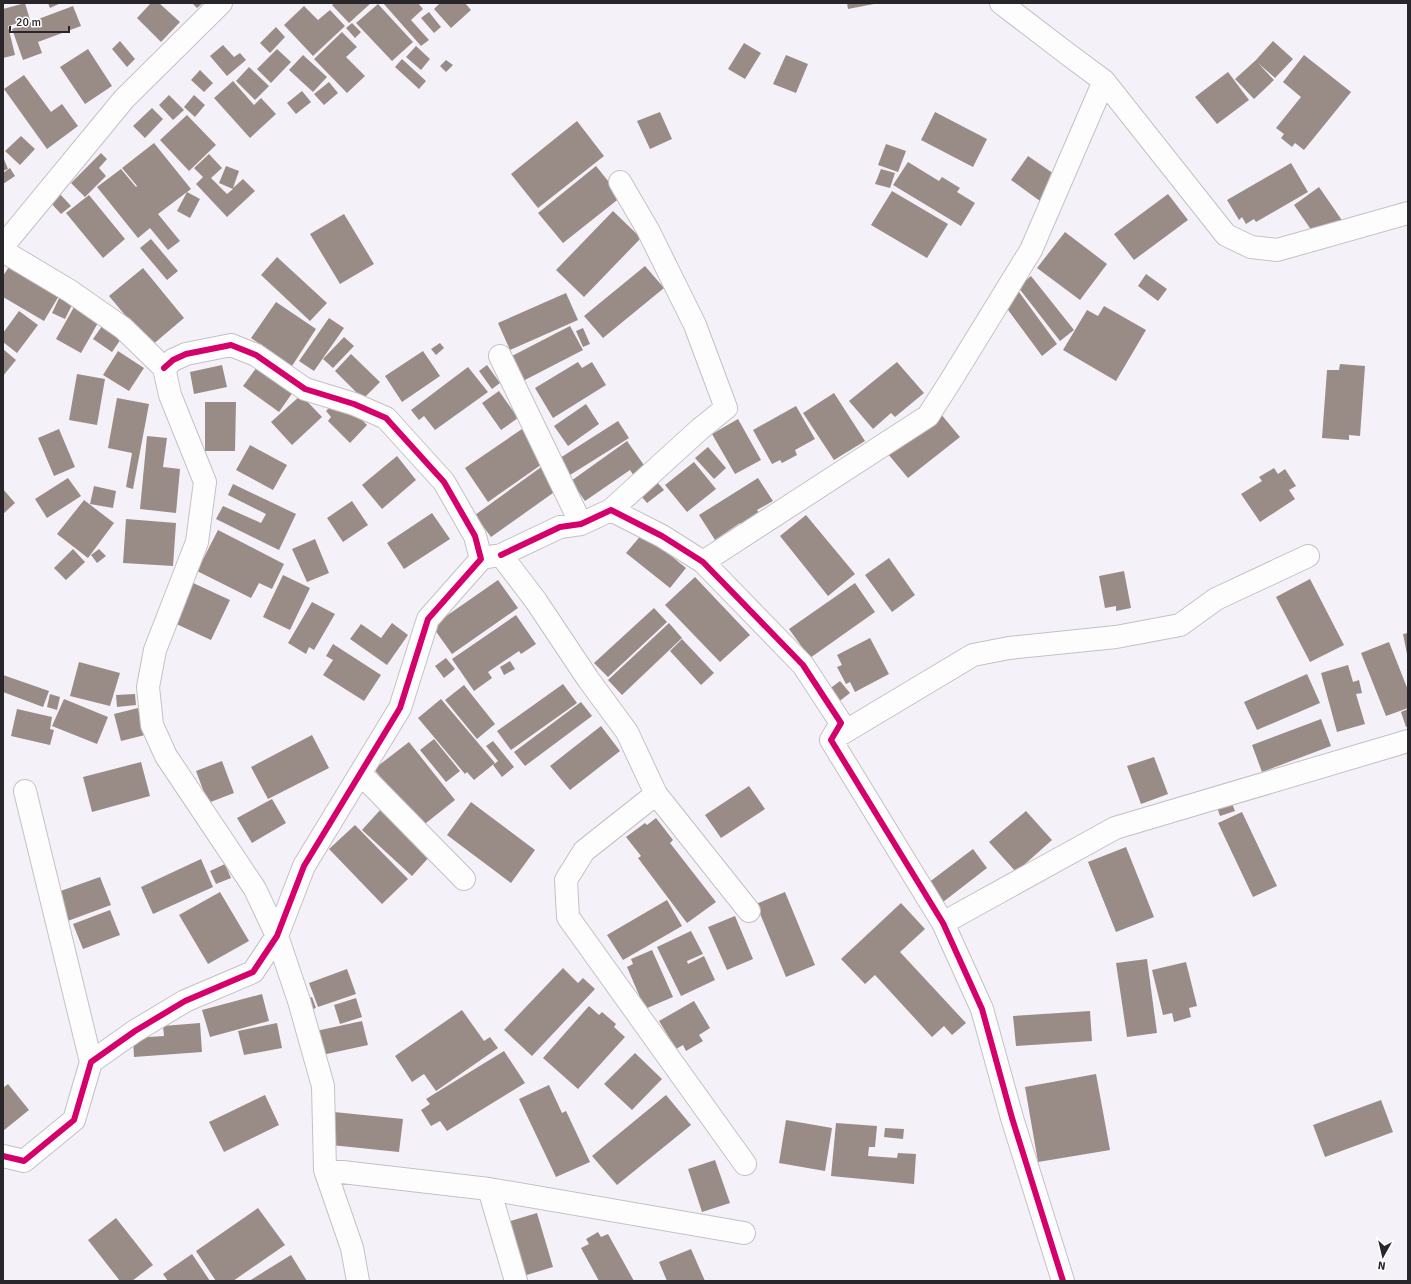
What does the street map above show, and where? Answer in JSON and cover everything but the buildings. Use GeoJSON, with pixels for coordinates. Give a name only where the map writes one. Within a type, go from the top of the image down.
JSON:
{"type":"FeatureCollection","features":[{"type":"Feature","properties":{"kind":"street"},"geometry":{"type":"LineString","coordinates":[[3,246],[124,99],[220,3]]}},
{"type":"Feature","properties":{"kind":"street"},"geometry":{"type":"LineString","coordinates":[[1001,3],[1104,81],[1226,235],[1251,247],[1277,250],[1408,213]]}},
{"type":"Feature","properties":{"kind":"street"},"geometry":{"type":"LineString","coordinates":[[703,562],[928,416],[1031,250],[1104,81]]}},
{"type":"Feature","properties":{"kind":"street"},"geometry":{"type":"LineString","coordinates":[[91,1062],[135,1030],[185,1001],[253,972],[277,936],[304,866],[400,708],[428,619],[491,557],[560,527],[581,524],[611,510],[700,429],[726,408],[695,325],[648,230],[620,182]]}},
{"type":"Feature","properties":{"kind":"street"},"geometry":{"type":"LineString","coordinates":[[3,251],[70,291],[123,328],[164,368],[170,395],[205,482],[197,542],[155,650],[148,687],[152,725],[166,756],[191,791],[255,889],[277,936],[299,1001],[323,1086],[325,1170],[352,1248],[358,1281]]}},
{"type":"Feature","properties":{"kind":"street"},"geometry":{"type":"LineString","coordinates":[[164,368],[173,360],[186,354],[231,345],[256,355],[305,389],[354,404],[386,418],[444,482],[475,536],[491,557],[536,601],[588,678],[627,732],[656,794],[749,911]]}},
{"type":"Feature","properties":{"kind":"street"},"geometry":{"type":"LineString","coordinates":[[500,356],[581,524]]}},
{"type":"Feature","properties":{"kind":"street"},"geometry":{"type":"LineString","coordinates":[[611,510],[662,536],[703,562],[803,665],[841,723],[831,740]]}},
{"type":"Feature","properties":{"kind":"street"},"geometry":{"type":"LineString","coordinates":[[831,740],[973,656],[1009,648],[1116,637],[1180,625],[1216,599],[1308,556]]}},
{"type":"Feature","properties":{"kind":"street"},"geometry":{"type":"LineString","coordinates":[[831,740],[943,923],[982,1009],[1012,1118],[1063,1281]]}},
{"type":"Feature","properties":{"kind":"street"},"geometry":{"type":"LineString","coordinates":[[943,923],[1115,828],[1408,741]]}},
{"type":"Feature","properties":{"kind":"street"},"geometry":{"type":"LineString","coordinates":[[361,774],[464,879]]}},
{"type":"Feature","properties":{"kind":"street"},"geometry":{"type":"LineString","coordinates":[[3,1156],[24,1161],[74,1120],[91,1062],[25,791]]}},
{"type":"Feature","properties":{"kind":"street"},"geometry":{"type":"LineString","coordinates":[[656,794],[584,851],[566,880],[568,918],[745,1164]]}},
{"type":"Feature","properties":{"kind":"street"},"geometry":{"type":"LineString","coordinates":[[325,1170],[489,1189],[744,1233]]}},
{"type":"Feature","properties":{"kind":"street"},"geometry":{"type":"LineString","coordinates":[[489,1189],[516,1281]]}},
{"type":"Feature","properties":{"kind":"cycle path"},"geometry":{"type":"LineString","coordinates":[[3,1156],[24,1161],[74,1120],[91,1062],[135,1031],[185,1001],[253,972],[277,936],[304,866],[400,708],[428,619],[481,559],[475,536],[444,482],[386,418],[354,404],[305,389],[256,355],[231,345],[186,354],[173,360],[164,368]]}},
{"type":"Feature","properties":{"kind":"cycle path"},"geometry":{"type":"LineString","coordinates":[[501,555],[560,527],[581,524],[611,510],[662,536],[703,562],[803,665],[841,723],[831,740],[943,923],[982,1009],[1012,1118],[1063,1281]]}}]}
